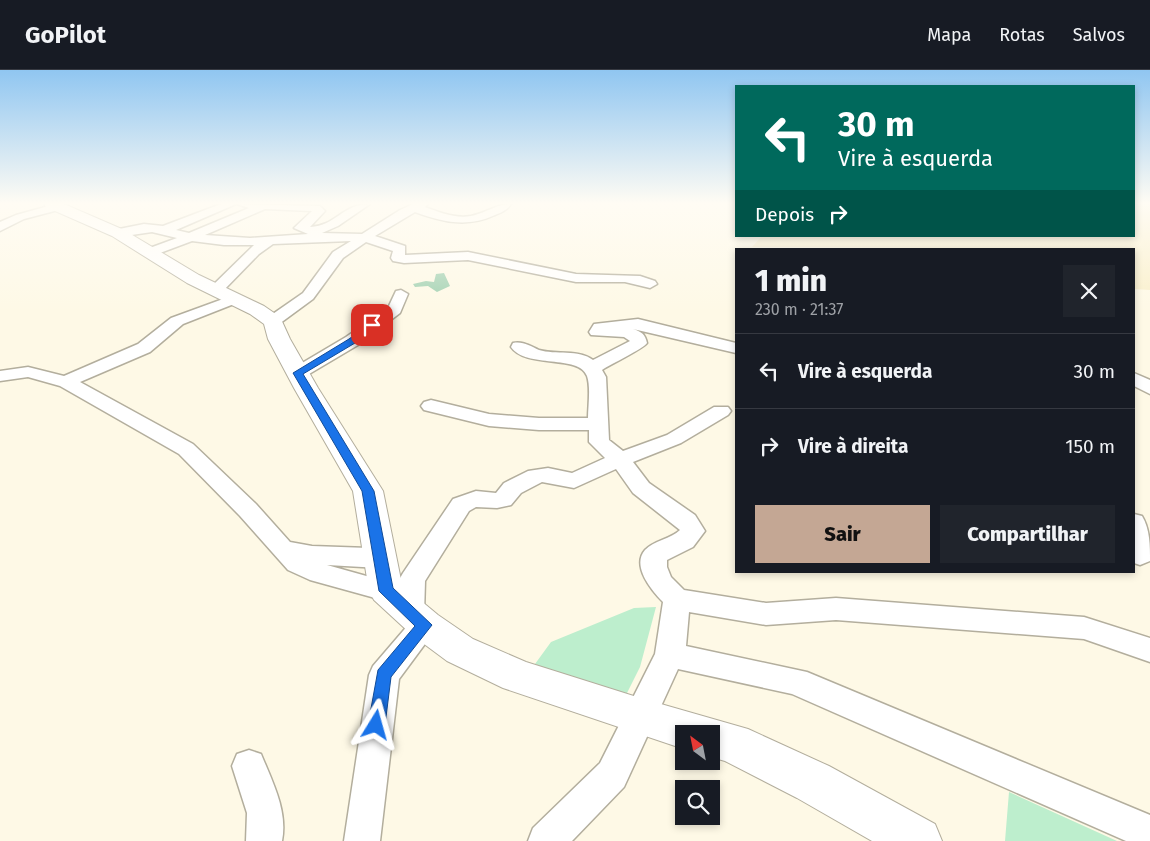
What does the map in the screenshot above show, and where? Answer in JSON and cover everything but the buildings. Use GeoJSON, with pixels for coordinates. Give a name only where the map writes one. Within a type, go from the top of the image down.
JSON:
{"type":"FeatureCollection","features":[{"type":"Feature","properties":{"kind":"street"},"geometry":{"type":"LineString","coordinates":[[132,240],[194,279],[257,310],[273,321],[279,339],[368,491],[386,591]]}},
{"type":"Feature","properties":{"kind":"street"},"geometry":{"type":"LineString","coordinates":[[152,252],[182,240]]}},
{"type":"Feature","properties":{"kind":"street"},"geometry":{"type":"LineString","coordinates":[[214,240],[230,242],[275,240]]}},
{"type":"Feature","properties":{"kind":"street"},"geometry":{"type":"LineString","coordinates":[[273,321],[308,296],[338,255],[361,240]]}},
{"type":"Feature","properties":{"kind":"street"},"geometry":{"type":"LineString","coordinates":[[371,240],[388,242],[400,249],[398,258],[404,259],[468,256],[501,262],[524,269],[576,278],[625,278],[640,280],[650,284]]}},
{"type":"Feature","properties":{"kind":"street"},"geometry":{"type":"LineString","coordinates":[[216,290],[254,251],[269,241]]}},
{"type":"Feature","properties":{"kind":"street"},"geometry":{"type":"LineString","coordinates":[[298,373],[352,341],[395,310],[400,294]]}},
{"type":"Feature","properties":{"kind":"street"},"geometry":{"type":"LineString","coordinates":[[66,382],[144,348],[177,321],[234,299]]}},
{"type":"Feature","properties":{"kind":"street"},"geometry":{"type":"LineString","coordinates":[[592,368],[618,352],[639,343],[637,336],[626,332],[597,332],[600,328],[609,326],[638,324],[735,348]]}},
{"type":"Feature","properties":{"kind":"street"},"geometry":{"type":"LineString","coordinates":[[519,347],[537,355],[584,361],[592,368],[596,377],[599,442],[620,459],[641,488],[686,521],[693,531],[684,541],[655,555],[654,567],[660,583],[677,599],[766,614],[836,609],[1084,628],[1150,650]]}},
{"type":"Feature","properties":{"kind":"street"},"geometry":{"type":"LineString","coordinates":[[0,376],[28,372],[66,382],[186,449],[248,510],[280,547],[297,562],[318,573],[386,591],[418,619],[460,650],[517,676],[675,727]]}},
{"type":"Feature","properties":{"kind":"street"},"geometry":{"type":"LineString","coordinates":[[1135,379],[1150,388]]}},
{"type":"Feature","properties":{"kind":"street"},"geometry":{"type":"LineString","coordinates":[[431,406],[489,420],[539,424],[597,424]]}},
{"type":"Feature","properties":{"kind":"street"},"geometry":{"type":"LineString","coordinates":[[362,841],[384,675],[418,619],[412,580],[461,505],[469,499],[503,500],[509,496],[512,488],[528,479],[550,473],[574,481],[620,459],[674,439],[721,411]]}},
{"type":"Feature","properties":{"kind":"street"},"geometry":{"type":"LineString","coordinates":[[1135,528],[1140,556]]}},
{"type":"Feature","properties":{"kind":"street"},"geometry":{"type":"LineString","coordinates":[[280,547],[299,554],[317,556],[362,555],[378,544]]}},
{"type":"Feature","properties":{"kind":"street"},"geometry":{"type":"LineString","coordinates":[[546,841],[612,775],[670,655],[677,599]]}},
{"type":"Feature","properties":{"kind":"street"},"geometry":{"type":"LineString","coordinates":[[670,655],[796,681],[1150,833]]}},
{"type":"Feature","properties":{"kind":"street"},"geometry":{"type":"LineString","coordinates":[[720,739],[733,743],[813,782],[918,841]]}},
{"type":"Feature","properties":{"kind":"street"},"geometry":{"type":"LineString","coordinates":[[248,766],[268,830],[264,841]]}},
{"type":"Feature","properties":{"kind":"green space"},"geometry":{"type":"Polygon","coordinates":[[[444,273],[450,286],[437,292],[428,286],[415,287],[413,284],[426,281],[434,282],[436,274],[444,273]]]}},
{"type":"Feature","properties":{"kind":"green space"},"geometry":{"type":"Polygon","coordinates":[[[656,607],[640,667],[627,693],[613,698],[535,664],[551,642],[634,608],[656,607]]]}},
{"type":"Feature","properties":{"kind":"green space"},"geometry":{"type":"Polygon","coordinates":[[[1009,792],[1117,841],[1005,841],[1009,792]]]}},
{"type":"Feature","properties":{"kind":"sand"},"geometry":{"type":"Polygon","coordinates":[[[758,240],[1150,240],[1150,290],[1135,289],[1135,248],[752,247],[758,240]]]}},
{"type":"Feature","properties":{"kind":"route"},"geometry":{"type":"LineString","coordinates":[[372,325],[352,341],[298,373],[368,491],[386,591],[425,625],[384,675],[376,725]]}}]}
